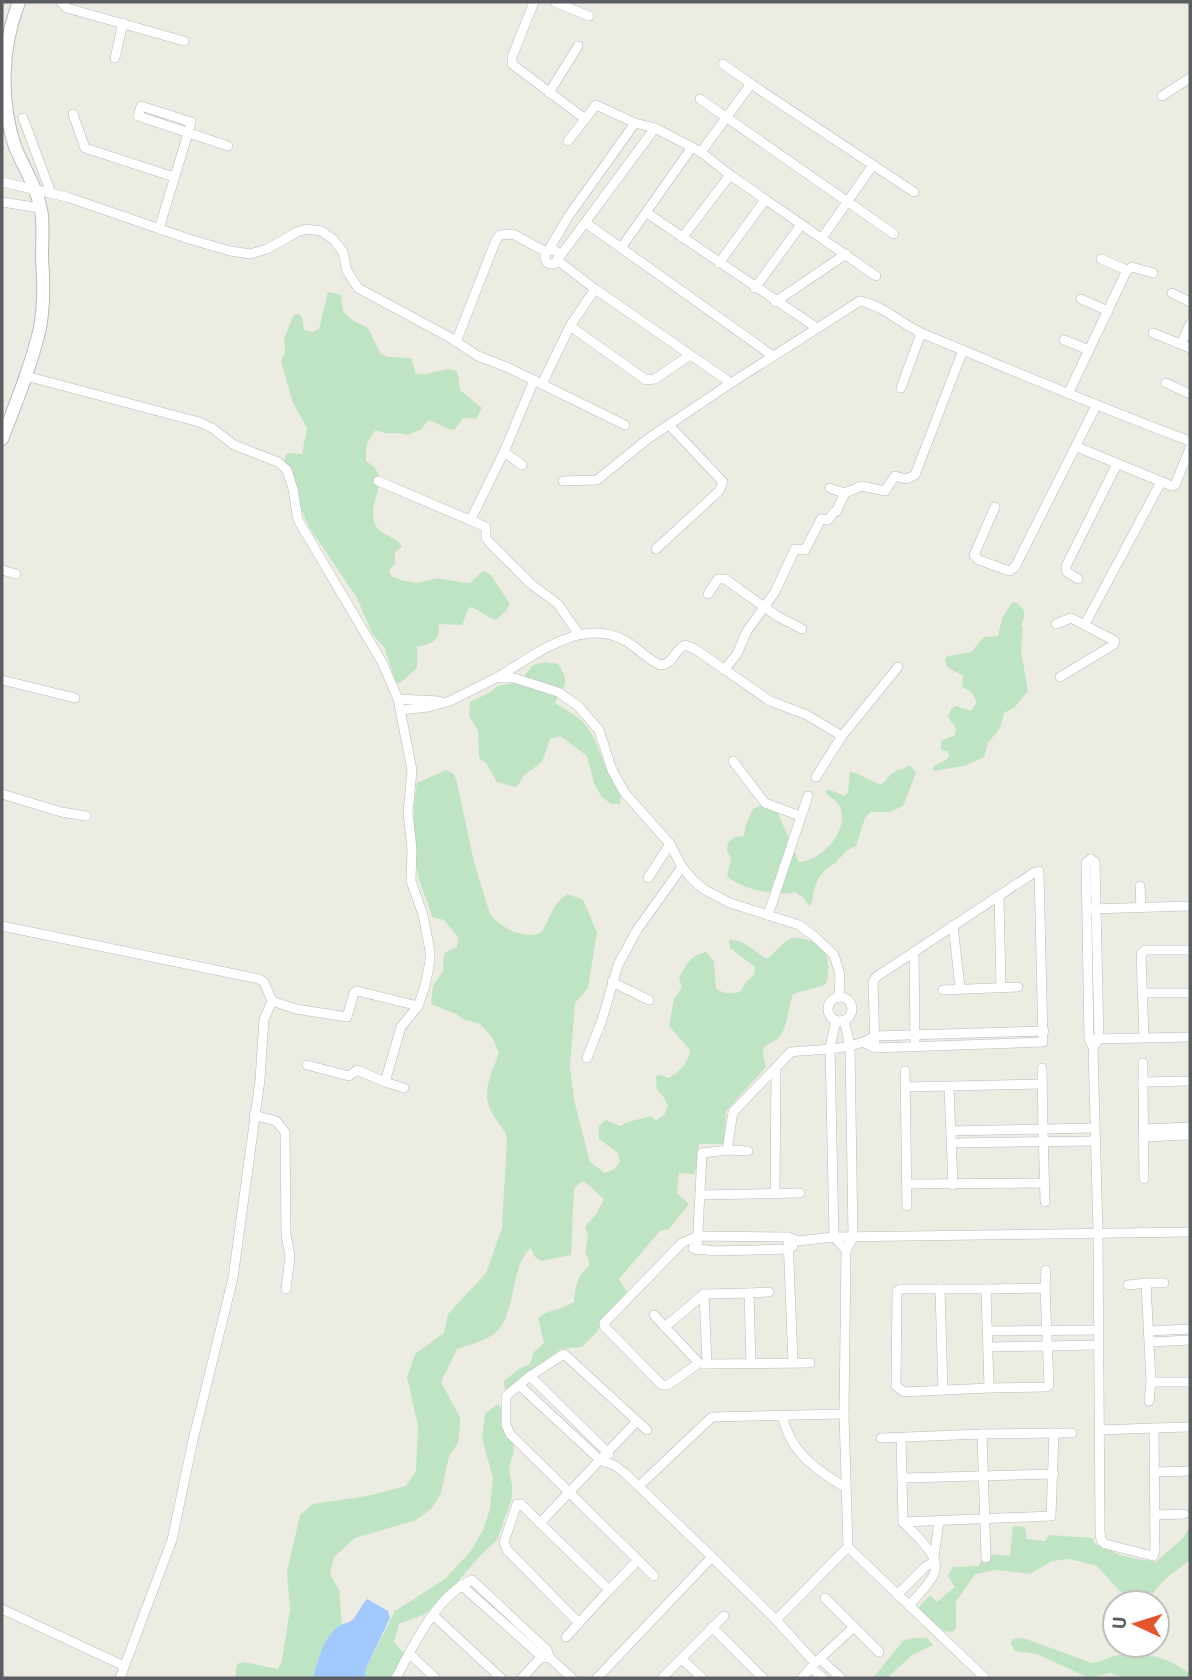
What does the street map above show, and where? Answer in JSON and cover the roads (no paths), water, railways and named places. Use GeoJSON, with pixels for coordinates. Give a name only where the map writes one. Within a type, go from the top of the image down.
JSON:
{"type":"FeatureCollection","features":[{"type":"Feature","properties":{"kind":"street"},"geometry":{"type":"LineString","coordinates":[[2,439],[26,376],[40,328],[43,301],[40,208],[5,121],[2,89],[2,69],[9,30],[19,2]]}},
{"type":"Feature","properties":{"kind":"street"},"geometry":{"type":"LineString","coordinates":[[61,2],[67,8],[184,41]]}},
{"type":"Feature","properties":{"kind":"street"},"geometry":{"type":"LineString","coordinates":[[534,2],[512,57],[512,64],[584,119]]}},
{"type":"Feature","properties":{"kind":"street"},"geometry":{"type":"LineString","coordinates":[[555,2],[589,16]]}},
{"type":"Feature","properties":{"kind":"street"},"geometry":{"type":"LineString","coordinates":[[115,58],[123,23]]}},
{"type":"Feature","properties":{"kind":"street"},"geometry":{"type":"LineString","coordinates":[[549,93],[578,46]]}},
{"type":"Feature","properties":{"kind":"street"},"geometry":{"type":"LineString","coordinates":[[723,64],[914,192]]}},
{"type":"Feature","properties":{"kind":"street"},"geometry":{"type":"LineString","coordinates":[[1162,96],[1190,78]]}},
{"type":"Feature","properties":{"kind":"street"},"geometry":{"type":"LineString","coordinates":[[621,248],[751,84]]}},
{"type":"Feature","properties":{"kind":"street"},"geometry":{"type":"LineString","coordinates":[[700,99],[847,204],[894,234]]}},
{"type":"Feature","properties":{"kind":"street"},"geometry":{"type":"LineString","coordinates":[[159,229],[174,177],[188,133],[191,122],[141,106],[138,116],[188,133],[228,146]]}},
{"type":"Feature","properties":{"kind":"street"},"geometry":{"type":"LineString","coordinates":[[568,141],[592,108],[600,106],[635,123],[655,128],[697,149],[765,200],[876,276]]}},
{"type":"Feature","properties":{"kind":"street"},"geometry":{"type":"LineString","coordinates":[[73,114],[85,148],[174,177]]}},
{"type":"Feature","properties":{"kind":"street"},"geometry":{"type":"LineString","coordinates":[[23,118],[51,193]]}},
{"type":"Feature","properties":{"kind":"street"},"geometry":{"type":"LineString","coordinates":[[635,123],[568,217],[547,251],[547,262],[551,263],[557,259],[655,128]]}},
{"type":"Feature","properties":{"kind":"street"},"geometry":{"type":"LineString","coordinates":[[822,238],[873,165]]}},
{"type":"Feature","properties":{"kind":"street"},"geometry":{"type":"LineString","coordinates":[[682,238],[730,175]]}},
{"type":"Feature","properties":{"kind":"street"},"geometry":{"type":"LineString","coordinates":[[2,182],[51,193],[230,251],[250,254],[281,243],[306,229],[321,231],[343,252],[347,271],[358,288],[478,356],[625,425]]}},
{"type":"Feature","properties":{"kind":"street"},"geometry":{"type":"LineString","coordinates":[[719,263],[765,200]]}},
{"type":"Feature","properties":{"kind":"street"},"geometry":{"type":"LineString","coordinates":[[2,201],[40,208]]}},
{"type":"Feature","properties":{"kind":"street"},"geometry":{"type":"LineString","coordinates":[[647,213],[817,328]]}},
{"type":"Feature","properties":{"kind":"street"},"geometry":{"type":"LineString","coordinates":[[586,223],[773,356]]}},
{"type":"Feature","properties":{"kind":"street"},"geometry":{"type":"LineString","coordinates":[[755,288],[801,225]]}},
{"type":"Feature","properties":{"kind":"street"},"geometry":{"type":"LineString","coordinates":[[456,342],[491,252],[500,236],[513,234],[547,251]]}},
{"type":"Feature","properties":{"kind":"street"},"geometry":{"type":"LineString","coordinates":[[775,302],[846,254]]}},
{"type":"Feature","properties":{"kind":"street"},"geometry":{"type":"LineString","coordinates":[[557,259],[594,289],[731,383]]}},
{"type":"Feature","properties":{"kind":"street"},"geometry":{"type":"LineString","coordinates":[[1101,259],[1127,270]]}},
{"type":"Feature","properties":{"kind":"street"},"geometry":{"type":"LineString","coordinates":[[1068,394],[1127,270],[1132,267],[1153,273]]}},
{"type":"Feature","properties":{"kind":"street"},"geometry":{"type":"LineString","coordinates":[[471,519],[538,382],[594,289]]}},
{"type":"Feature","properties":{"kind":"street"},"geometry":{"type":"LineString","coordinates":[[1172,293],[1190,302]]}},
{"type":"Feature","properties":{"kind":"street"},"geometry":{"type":"LineString","coordinates":[[1081,299],[1108,311]]}},
{"type":"Feature","properties":{"kind":"street"},"geometry":{"type":"LineString","coordinates":[[563,481],[597,480],[669,425],[860,301],[882,309],[921,333],[1096,406],[1190,441]]}},
{"type":"Feature","properties":{"kind":"street"},"geometry":{"type":"LineString","coordinates":[[1153,333],[1186,346],[1190,324]]}},
{"type":"Feature","properties":{"kind":"street"},"geometry":{"type":"LineString","coordinates":[[570,326],[646,380],[655,379],[690,355]]}},
{"type":"Feature","properties":{"kind":"street"},"geometry":{"type":"LineString","coordinates":[[901,388],[921,333]]}},
{"type":"Feature","properties":{"kind":"street"},"geometry":{"type":"LineString","coordinates":[[1064,340],[1089,350]]}},
{"type":"Feature","properties":{"kind":"street"},"geometry":{"type":"LineString","coordinates":[[830,488],[845,493],[862,486],[885,491],[895,476],[905,479],[915,475],[963,350]]}},
{"type":"Feature","properties":{"kind":"street"},"geometry":{"type":"LineString","coordinates":[[26,376],[199,422],[245,451],[278,462],[287,470],[298,520],[382,662],[398,699],[412,770],[408,813],[412,849],[411,881],[423,915],[430,961],[418,1006],[401,1027],[385,1082]]}},
{"type":"Feature","properties":{"kind":"street"},"geometry":{"type":"LineString","coordinates":[[1166,383],[1190,394]]}},
{"type":"Feature","properties":{"kind":"street"},"geometry":{"type":"LineString","coordinates":[[995,507],[974,555],[979,560],[1009,571],[1015,567],[1096,406]]}},
{"type":"Feature","properties":{"kind":"street"},"geometry":{"type":"LineString","coordinates":[[656,550],[719,491],[723,482],[669,425]]}},
{"type":"Feature","properties":{"kind":"street"},"geometry":{"type":"LineString","coordinates":[[1077,447],[1161,482],[1175,485],[1190,447]]}},
{"type":"Feature","properties":{"kind":"street"},"geometry":{"type":"LineString","coordinates":[[504,452],[522,465]]}},
{"type":"Feature","properties":{"kind":"street"},"geometry":{"type":"LineString","coordinates":[[1078,579],[1067,572],[1066,566],[1117,464]]}},
{"type":"Feature","properties":{"kind":"street"},"geometry":{"type":"LineString","coordinates":[[378,481],[486,527],[489,543],[531,583],[558,604],[578,633]]}},
{"type":"Feature","properties":{"kind":"street"},"geometry":{"type":"LineString","coordinates":[[1085,624],[1161,482]]}},
{"type":"Feature","properties":{"kind":"street"},"geometry":{"type":"LineString","coordinates":[[724,670],[737,654],[747,631],[775,592],[795,549],[805,550],[821,519],[828,520],[836,512],[845,493]]}},
{"type":"Feature","properties":{"kind":"street"},"geometry":{"type":"LineString","coordinates":[[2,570],[16,574]]}},
{"type":"Feature","properties":{"kind":"street"},"geometry":{"type":"LineString","coordinates":[[708,594],[718,579],[725,579],[802,629]]}},
{"type":"Feature","properties":{"kind":"street"},"geometry":{"type":"LineString","coordinates":[[1056,624],[1068,618],[1112,639],[1114,644],[1060,677]]}},
{"type":"Feature","properties":{"kind":"street"},"geometry":{"type":"LineString","coordinates":[[398,699],[411,704],[444,702],[474,690],[578,633],[603,634],[624,640],[660,665],[666,665],[679,648],[685,645],[695,649],[771,701],[807,715],[842,736]]}},
{"type":"Feature","properties":{"kind":"street"},"geometry":{"type":"LineString","coordinates":[[816,778],[842,736],[898,667]]}},
{"type":"Feature","properties":{"kind":"street"},"geometry":{"type":"LineString","coordinates":[[496,678],[514,678],[558,692],[578,706],[599,730],[612,770],[624,792],[670,844],[682,867],[705,890],[730,903],[799,925],[814,936],[834,955],[840,975],[839,998]]}},
{"type":"Feature","properties":{"kind":"street"},"geometry":{"type":"LineString","coordinates":[[2,680],[75,698]]}},
{"type":"Feature","properties":{"kind":"street"},"geometry":{"type":"LineString","coordinates":[[401,710],[411,704]]}},
{"type":"Feature","properties":{"kind":"street"},"geometry":{"type":"LineString","coordinates":[[733,761],[765,803],[800,816]]}},
{"type":"Feature","properties":{"kind":"street"},"geometry":{"type":"LineString","coordinates":[[2,794],[61,812],[86,816]]}},
{"type":"Feature","properties":{"kind":"street"},"geometry":{"type":"LineString","coordinates":[[768,915],[808,796]]}},
{"type":"Feature","properties":{"kind":"street"},"geometry":{"type":"LineString","coordinates":[[648,878],[670,844]]}},
{"type":"Feature","properties":{"kind":"street"},"geometry":{"type":"LineString","coordinates":[[587,1058],[602,1020],[618,965],[637,930],[682,867]]}},
{"type":"Feature","properties":{"kind":"street"},"geometry":{"type":"LineString","coordinates":[[864,1044],[874,1036],[915,1041],[1043,1042],[1040,872],[1035,872],[874,979],[874,1036],[875,1048]]}},
{"type":"Feature","properties":{"kind":"street"},"geometry":{"type":"LineString","coordinates":[[1140,886],[1141,908]]}},
{"type":"Feature","properties":{"kind":"street"},"geometry":{"type":"LineString","coordinates":[[999,897],[1000,986]]}},
{"type":"Feature","properties":{"kind":"street"},"geometry":{"type":"LineString","coordinates":[[1154,1428],[1153,1556],[1102,1543],[1100,1532],[1092,909],[1190,906]]}},
{"type":"Feature","properties":{"kind":"street"},"geometry":{"type":"LineString","coordinates":[[953,925],[960,988]]}},
{"type":"Feature","properties":{"kind":"street"},"geometry":{"type":"LineString","coordinates":[[2,926],[259,979],[264,982],[272,1001],[264,1019],[260,1080],[233,1278],[175,1526],[120,1678]]}},
{"type":"Feature","properties":{"kind":"street"},"geometry":{"type":"LineString","coordinates":[[1144,1038],[1143,951],[1190,950]]}},
{"type":"Feature","properties":{"kind":"street"},"geometry":{"type":"LineString","coordinates":[[914,952],[915,1041]]}},
{"type":"Feature","properties":{"kind":"street"},"geometry":{"type":"LineString","coordinates":[[612,982],[649,1000]]}},
{"type":"Feature","properties":{"kind":"street"},"geometry":{"type":"LineString","coordinates":[[943,990],[1000,986],[1018,988]]}},
{"type":"Feature","properties":{"kind":"street"},"geometry":{"type":"LineString","coordinates":[[272,1001],[296,1009],[346,1017],[357,991],[418,1006]]}},
{"type":"Feature","properties":{"kind":"street"},"geometry":{"type":"LineString","coordinates":[[1143,993],[1190,993]]}},
{"type":"Feature","properties":{"kind":"street"},"geometry":{"type":"LineString","coordinates":[[846,1250],[834,1237],[830,1047],[840,1021],[850,1016],[852,1009],[845,999],[839,998],[833,1000],[828,1008],[831,1018],[840,1021],[850,1046],[853,1237],[846,1250],[844,1414],[848,1548],[985,1678]]}},
{"type":"Feature","properties":{"kind":"street"},"geometry":{"type":"LineString","coordinates":[[1093,1042],[1190,1038]]}},
{"type":"Feature","properties":{"kind":"street"},"geometry":{"type":"LineString","coordinates":[[727,1150],[733,1111],[791,1052],[864,1044],[875,1048],[915,1041]]}},
{"type":"Feature","properties":{"kind":"street"},"geometry":{"type":"LineString","coordinates":[[1143,1063],[1144,1179]]}},
{"type":"Feature","properties":{"kind":"street"},"geometry":{"type":"LineString","coordinates":[[307,1065],[349,1076],[357,1070],[404,1088]]}},
{"type":"Feature","properties":{"kind":"street"},"geometry":{"type":"LineString","coordinates":[[1042,1068],[1045,1202]]}},
{"type":"Feature","properties":{"kind":"street"},"geometry":{"type":"LineString","coordinates":[[775,1193],[776,1069]]}},
{"type":"Feature","properties":{"kind":"street"},"geometry":{"type":"LineString","coordinates":[[905,1071],[907,1206]]}},
{"type":"Feature","properties":{"kind":"street"},"geometry":{"type":"LineString","coordinates":[[1143,1083],[1190,1082]]}},
{"type":"Feature","properties":{"kind":"street"},"geometry":{"type":"LineString","coordinates":[[906,1087],[1042,1084]]}},
{"type":"Feature","properties":{"kind":"street"},"geometry":{"type":"LineString","coordinates":[[948,1087],[953,1185]]}},
{"type":"Feature","properties":{"kind":"street"},"geometry":{"type":"LineString","coordinates":[[254,1115],[276,1121],[285,1132],[286,1235],[290,1256],[286,1289]]}},
{"type":"Feature","properties":{"kind":"street"},"geometry":{"type":"LineString","coordinates":[[1144,1133],[1190,1127]]}},
{"type":"Feature","properties":{"kind":"street"},"geometry":{"type":"LineString","coordinates":[[951,1131],[1093,1128]]}},
{"type":"Feature","properties":{"kind":"street"},"geometry":{"type":"LineString","coordinates":[[1144,1133],[1190,1135]]}},
{"type":"Feature","properties":{"kind":"street"},"geometry":{"type":"LineString","coordinates":[[952,1143],[1094,1141]]}},
{"type":"Feature","properties":{"kind":"street"},"geometry":{"type":"LineString","coordinates":[[697,1250],[702,1153],[748,1151]]}},
{"type":"Feature","properties":{"kind":"street"},"geometry":{"type":"LineString","coordinates":[[907,1184],[1044,1183]]}},
{"type":"Feature","properties":{"kind":"street"},"geometry":{"type":"LineString","coordinates":[[701,1195],[800,1193]]}},
{"type":"Feature","properties":{"kind":"street"},"geometry":{"type":"LineString","coordinates":[[810,1363],[703,1364],[664,1386],[603,1324],[682,1242],[698,1236],[788,1237],[798,1241],[834,1237],[1190,1232]]}},
{"type":"Feature","properties":{"kind":"street"},"geometry":{"type":"LineString","coordinates":[[788,1237],[793,1363]]}},
{"type":"Feature","properties":{"kind":"street"},"geometry":{"type":"LineString","coordinates":[[682,1242],[697,1250],[789,1249],[798,1241]]}},
{"type":"Feature","properties":{"kind":"street"},"geometry":{"type":"LineString","coordinates":[[1045,1288],[900,1289],[897,1291],[896,1386],[904,1392],[1049,1385],[1046,1270]]}},
{"type":"Feature","properties":{"kind":"street"},"geometry":{"type":"LineString","coordinates":[[1146,1283],[1150,1331],[1149,1401]]}},
{"type":"Feature","properties":{"kind":"street"},"geometry":{"type":"LineString","coordinates":[[1128,1285],[1164,1283]]}},
{"type":"Feature","properties":{"kind":"street"},"geometry":{"type":"LineString","coordinates":[[940,1289],[943,1390]]}},
{"type":"Feature","properties":{"kind":"street"},"geometry":{"type":"LineString","coordinates":[[986,1289],[989,1388]]}},
{"type":"Feature","properties":{"kind":"street"},"geometry":{"type":"LineString","coordinates":[[665,1327],[704,1294],[769,1292]]}},
{"type":"Feature","properties":{"kind":"street"},"geometry":{"type":"LineString","coordinates":[[749,1293],[751,1364]]}},
{"type":"Feature","properties":{"kind":"street"},"geometry":{"type":"LineString","coordinates":[[703,1364],[704,1294]]}},
{"type":"Feature","properties":{"kind":"street"},"geometry":{"type":"LineString","coordinates":[[654,1315],[703,1364]]}},
{"type":"Feature","properties":{"kind":"street"},"geometry":{"type":"LineString","coordinates":[[1150,1331],[1190,1329]]}},
{"type":"Feature","properties":{"kind":"street"},"geometry":{"type":"LineString","coordinates":[[988,1331],[1099,1330]]}},
{"type":"Feature","properties":{"kind":"street"},"geometry":{"type":"LineString","coordinates":[[1150,1342],[1190,1340]]}},
{"type":"Feature","properties":{"kind":"street"},"geometry":{"type":"LineString","coordinates":[[988,1347],[1098,1345]]}},
{"type":"Feature","properties":{"kind":"street"},"geometry":{"type":"LineString","coordinates":[[647,1430],[563,1353],[506,1396],[507,1430],[654,1576]]}},
{"type":"Feature","properties":{"kind":"street"},"geometry":{"type":"LineString","coordinates":[[530,1376],[608,1451],[614,1465]]}},
{"type":"Feature","properties":{"kind":"street"},"geometry":{"type":"LineString","coordinates":[[1151,1382],[1190,1382]]}},
{"type":"Feature","properties":{"kind":"street"},"geometry":{"type":"LineString","coordinates":[[519,1385],[600,1460],[614,1465],[639,1486],[776,1620],[816,1663],[841,1678]]}},
{"type":"Feature","properties":{"kind":"street"},"geometry":{"type":"LineString","coordinates":[[639,1486],[712,1417],[844,1414]]}},
{"type":"Feature","properties":{"kind":"street"},"geometry":{"type":"LineString","coordinates":[[782,1415],[786,1435],[801,1455],[824,1475],[846,1488]]}},
{"type":"Feature","properties":{"kind":"street"},"geometry":{"type":"LineString","coordinates":[[540,1522],[638,1421]]}},
{"type":"Feature","properties":{"kind":"street"},"geometry":{"type":"LineString","coordinates":[[1099,1430],[1190,1427]]}},
{"type":"Feature","properties":{"kind":"street"},"geometry":{"type":"LineString","coordinates":[[903,1522],[1050,1517],[1054,1433]]}},
{"type":"Feature","properties":{"kind":"street"},"geometry":{"type":"LineString","coordinates":[[880,1438],[1072,1433]]}},
{"type":"Feature","properties":{"kind":"street"},"geometry":{"type":"LineString","coordinates":[[982,1434],[986,1558]]}},
{"type":"Feature","properties":{"kind":"street"},"geometry":{"type":"LineString","coordinates":[[901,1438],[903,1522],[934,1560]]}},
{"type":"Feature","properties":{"kind":"street"},"geometry":{"type":"LineString","coordinates":[[1154,1472],[1190,1471]]}},
{"type":"Feature","properties":{"kind":"street"},"geometry":{"type":"LineString","coordinates":[[904,1478],[1054,1474]]}},
{"type":"Feature","properties":{"kind":"street"},"geometry":{"type":"LineString","coordinates":[[579,1623],[504,1546],[517,1504],[540,1522],[609,1590]]}},
{"type":"Feature","properties":{"kind":"street"},"geometry":{"type":"LineString","coordinates":[[1155,1515],[1184,1514]]}},
{"type":"Feature","properties":{"kind":"street"},"geometry":{"type":"LineString","coordinates":[[909,1606],[934,1574],[939,1521]]}},
{"type":"Feature","properties":{"kind":"street"},"geometry":{"type":"LineString","coordinates":[[776,1620],[848,1548]]}},
{"type":"Feature","properties":{"kind":"street"},"geometry":{"type":"LineString","coordinates":[[597,1678],[712,1557]]}},
{"type":"Feature","properties":{"kind":"street"},"geometry":{"type":"LineString","coordinates":[[566,1637],[638,1560]]}},
{"type":"Feature","properties":{"kind":"street"},"geometry":{"type":"LineString","coordinates":[[897,1595],[934,1560]]}},
{"type":"Feature","properties":{"kind":"street"},"geometry":{"type":"LineString","coordinates":[[396,1678],[433,1616],[449,1595],[461,1585],[572,1678]]}},
{"type":"Feature","properties":{"kind":"street"},"geometry":{"type":"LineString","coordinates":[[825,1598],[879,1652]]}},
{"type":"Feature","properties":{"kind":"street"},"geometry":{"type":"LineString","coordinates":[[2,1609],[124,1666]]}},
{"type":"Feature","properties":{"kind":"street"},"geometry":{"type":"LineString","coordinates":[[433,1616],[501,1678]]}},
{"type":"Feature","properties":{"kind":"street"},"geometry":{"type":"LineString","coordinates":[[662,1678],[724,1616]]}},
{"type":"Feature","properties":{"kind":"street"},"geometry":{"type":"LineString","coordinates":[[712,1627],[763,1678]]}},
{"type":"Feature","properties":{"kind":"street"},"geometry":{"type":"LineString","coordinates":[[802,1678],[854,1628]]}},
{"type":"Feature","properties":{"kind":"street"},"geometry":{"type":"LineString","coordinates":[[410,1653],[435,1678]]}},
{"type":"Feature","properties":{"kind":"street"},"geometry":{"type":"LineString","coordinates":[[522,1678],[546,1655]]}},
{"type":"Feature","properties":{"kind":"street"},"geometry":{"type":"LineString","coordinates":[[682,1659],[702,1678]]}},
{"type":"Feature","properties":{"kind":"street"},"geometry":{"type":"LineString","coordinates":[[816,1663],[823,1678]]}},
{"type":"Feature","properties":{"kind":"water"},"geometry":{"type":"Polygon","coordinates":[[[367,1599],[388,1611],[390,1618],[366,1668],[365,1678],[313,1678],[330,1634],[350,1622],[367,1599]]]}}]}
